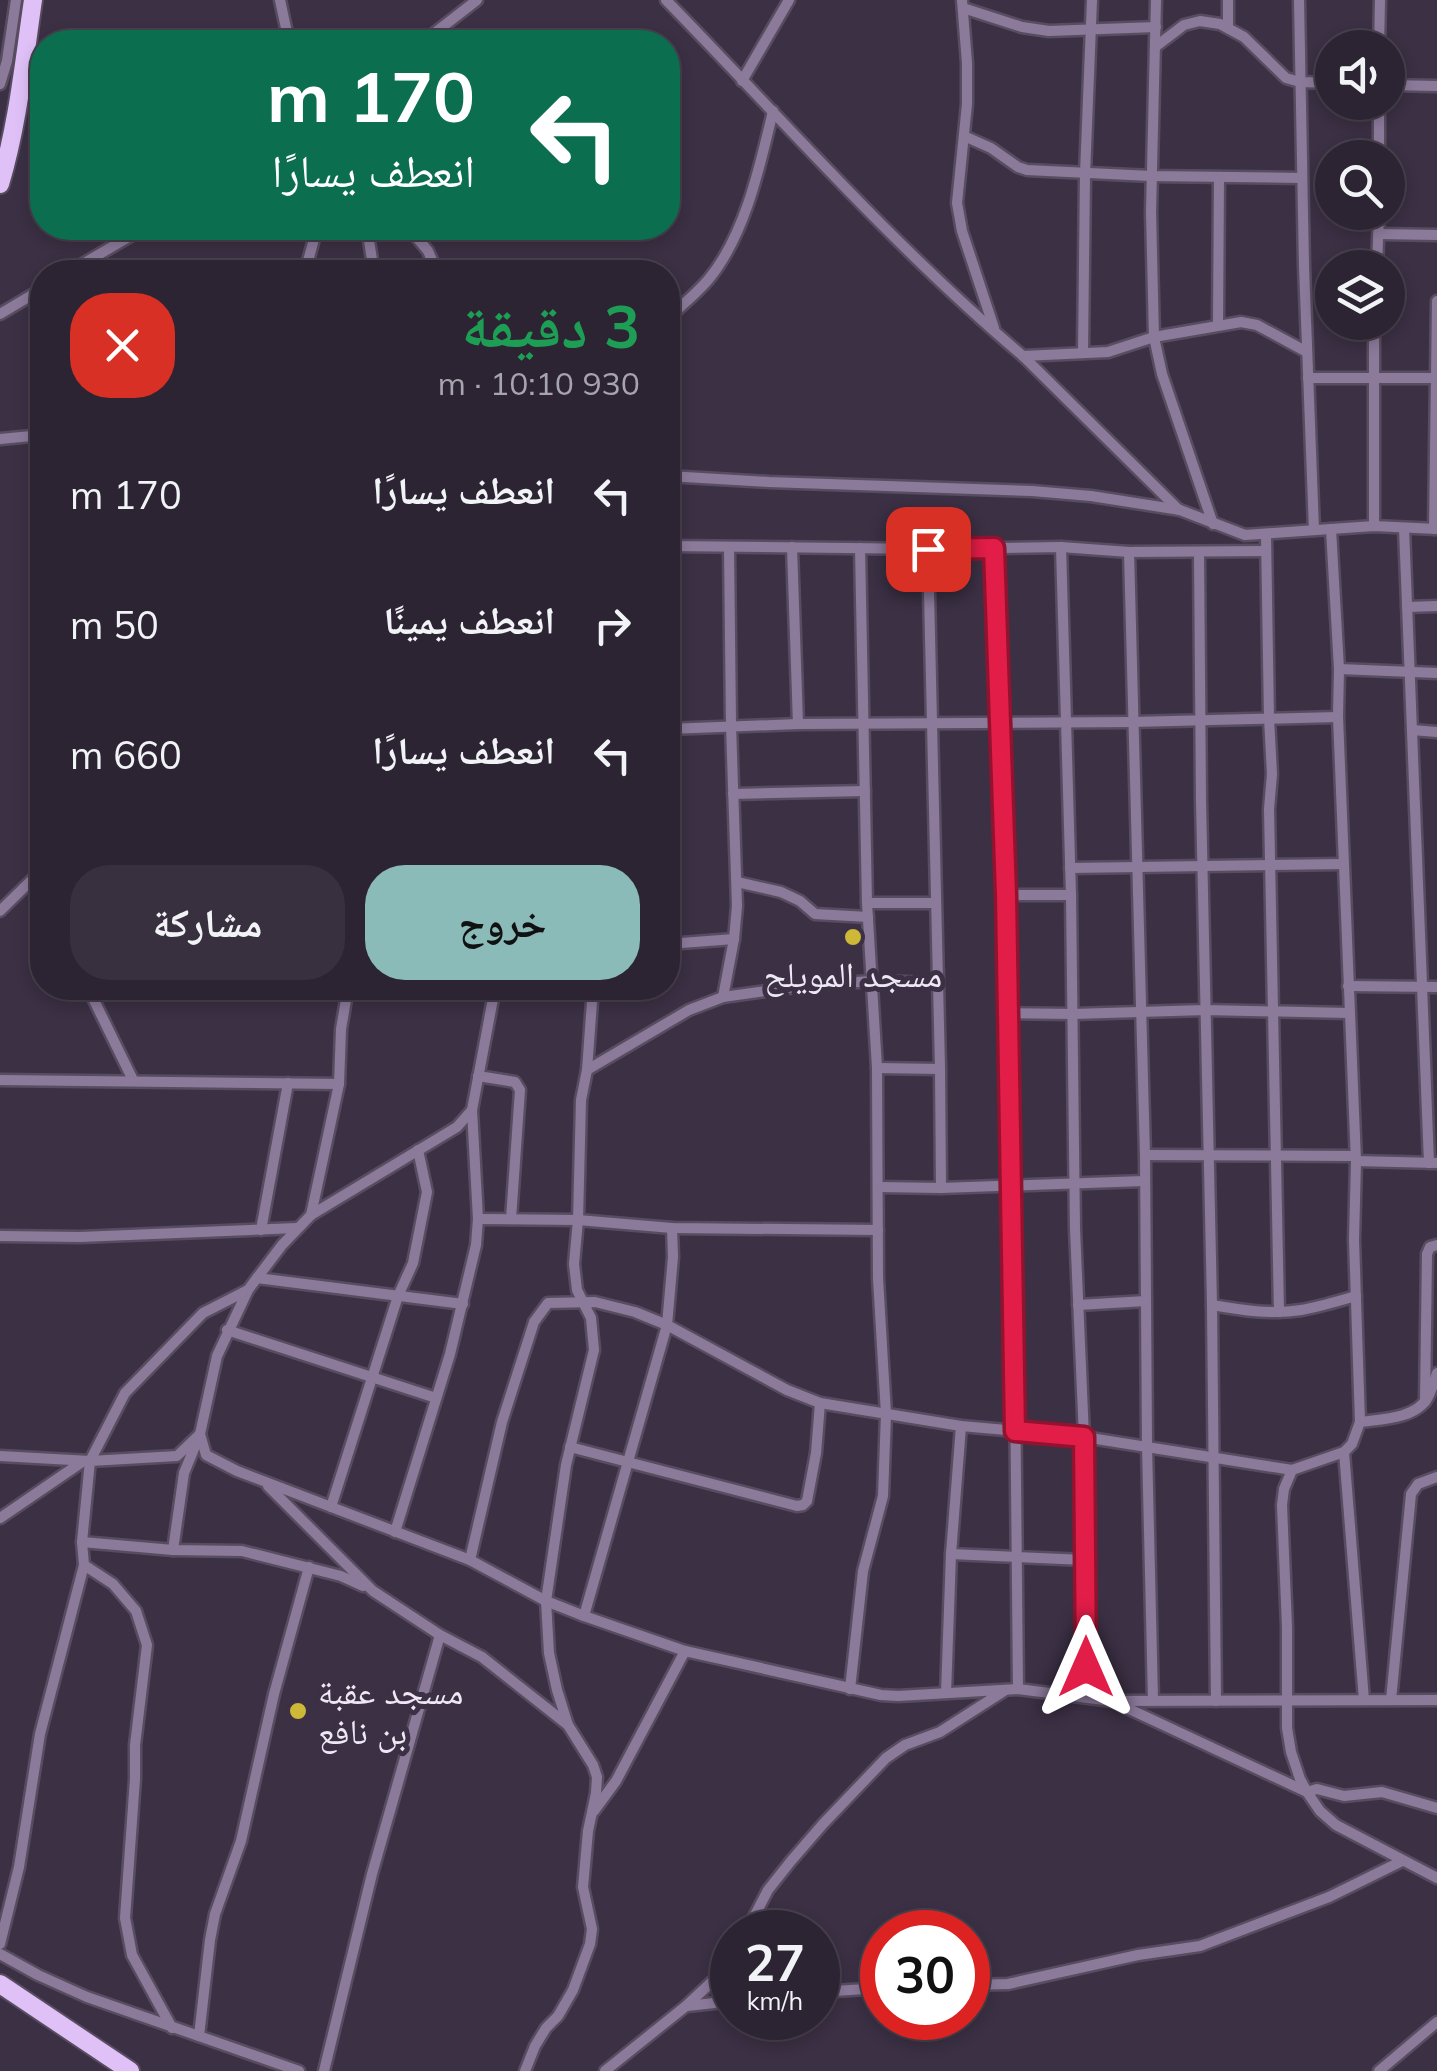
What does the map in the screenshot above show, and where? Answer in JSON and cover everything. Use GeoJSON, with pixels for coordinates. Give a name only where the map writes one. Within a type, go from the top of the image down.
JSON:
{"type":"FeatureCollection","features":[{"type":"Feature","properties":{"kind":"main road"},"geometry":{"type":"LineString","coordinates":[[0,184],[20,94],[33,0]]}},
{"type":"Feature","properties":{"kind":"main road"},"geometry":{"type":"LineString","coordinates":[[0,1984],[130,2071]]}},
{"type":"Feature","properties":{"kind":"street"},"geometry":{"type":"LineString","coordinates":[[0,84],[16,0]]}},
{"type":"Feature","properties":{"kind":"street"},"geometry":{"type":"LineString","coordinates":[[280,0],[286,30]]}},
{"type":"Feature","properties":{"kind":"street"},"geometry":{"type":"LineString","coordinates":[[438,30],[477,0]]}},
{"type":"Feature","properties":{"kind":"street"},"geometry":{"type":"LineString","coordinates":[[666,0],[856,199],[1180,510]]}},
{"type":"Feature","properties":{"kind":"street"},"geometry":{"type":"LineString","coordinates":[[742,80],[789,0]]}},
{"type":"Feature","properties":{"kind":"street"},"geometry":{"type":"LineString","coordinates":[[1083,354],[1084,174],[1092,0]]}},
{"type":"Feature","properties":{"kind":"street"},"geometry":{"type":"LineString","coordinates":[[1156,0],[1154,337],[1162,374],[1213,525]]}},
{"type":"Feature","properties":{"kind":"street"},"geometry":{"type":"LineString","coordinates":[[1228,0],[1228,28]]}},
{"type":"Feature","properties":{"kind":"street"},"geometry":{"type":"LineString","coordinates":[[1298,0],[1314,530]]}},
{"type":"Feature","properties":{"kind":"street"},"geometry":{"type":"LineString","coordinates":[[1379,30],[1380,0]]}},
{"type":"Feature","properties":{"kind":"street"},"geometry":{"type":"LineString","coordinates":[[996,333],[959,218],[957,189],[967,63],[962,4],[1035,30],[1156,27]]}},
{"type":"Feature","properties":{"kind":"street"},"geometry":{"type":"LineString","coordinates":[[1155,48],[1184,25],[1210,22],[1228,28],[1250,43],[1286,78],[1315,82]]}},
{"type":"Feature","properties":{"kind":"street"},"geometry":{"type":"LineString","coordinates":[[1405,85],[1437,86]]}},
{"type":"Feature","properties":{"kind":"street"},"geometry":{"type":"LineString","coordinates":[[680,306],[708,279],[729,248],[754,183],[773,111]]}},
{"type":"Feature","properties":{"kind":"street"},"geometry":{"type":"LineString","coordinates":[[964,136],[991,148],[1018,167],[1051,172],[1302,178]]}},
{"type":"Feature","properties":{"kind":"street"},"geometry":{"type":"LineString","coordinates":[[1218,326],[1219,177]]}},
{"type":"Feature","properties":{"kind":"street"},"geometry":{"type":"LineString","coordinates":[[1378,230],[1378,250]]}},
{"type":"Feature","properties":{"kind":"street"},"geometry":{"type":"LineString","coordinates":[[1378,234],[1437,235]]}},
{"type":"Feature","properties":{"kind":"street"},"geometry":{"type":"LineString","coordinates":[[89,260],[124,240]]}},
{"type":"Feature","properties":{"kind":"street"},"geometry":{"type":"LineString","coordinates":[[0,314],[30,296]]}},
{"type":"Feature","properties":{"kind":"street"},"geometry":{"type":"LineString","coordinates":[[680,477],[1032,490],[1091,496],[1180,510],[1244,536],[1374,526],[1435,529],[1437,301]]}},
{"type":"Feature","properties":{"kind":"street"},"geometry":{"type":"LineString","coordinates":[[1022,356],[1116,350],[1154,337],[1250,322],[1307,352]]}},
{"type":"Feature","properties":{"kind":"street"},"geometry":{"type":"LineString","coordinates":[[1374,340],[1374,526]]}},
{"type":"Feature","properties":{"kind":"street"},"geometry":{"type":"LineString","coordinates":[[1308,378],[1436,378]]}},
{"type":"Feature","properties":{"kind":"street"},"geometry":{"type":"LineString","coordinates":[[0,439],[30,436]]}},
{"type":"Feature","properties":{"kind":"street"},"geometry":{"type":"LineString","coordinates":[[1145,1154],[1433,1163],[1404,528]]}},
{"type":"Feature","properties":{"kind":"street"},"geometry":{"type":"LineString","coordinates":[[470,1560],[502,1422],[534,1322],[548,1303],[608,1304],[667,1325],[787,1390],[820,1403],[960,1426],[1084,1437],[1292,1470],[1344,1452],[1352,1444],[1360,1422],[1355,1159],[1339,669],[1330,529]]}},
{"type":"Feature","properties":{"kind":"street"},"geometry":{"type":"LineString","coordinates":[[1266,535],[1279,1312]]}},
{"type":"Feature","properties":{"kind":"street"},"geometry":{"type":"LineString","coordinates":[[680,546],[1266,551]]}},
{"type":"Feature","properties":{"kind":"street"},"geometry":{"type":"LineString","coordinates":[[792,547],[798,724]]}},
{"type":"Feature","properties":{"kind":"street"},"geometry":{"type":"LineString","coordinates":[[1061,547],[1075,1229],[1084,1437],[1086,1697]]}},
{"type":"Feature","properties":{"kind":"street"},"geometry":{"type":"LineString","coordinates":[[723,997],[738,906],[729,548]]}},
{"type":"Feature","properties":{"kind":"street"},"geometry":{"type":"LineString","coordinates":[[850,1689],[863,1571],[883,1496],[886,1414],[878,1278],[877,1068],[868,917],[860,548]]}},
{"type":"Feature","properties":{"kind":"street"},"geometry":{"type":"LineString","coordinates":[[994,548],[1006,895],[1018,1689]]}},
{"type":"Feature","properties":{"kind":"street"},"geometry":{"type":"LineString","coordinates":[[928,549],[940,1188]]}},
{"type":"Feature","properties":{"kind":"street"},"geometry":{"type":"LineString","coordinates":[[1128,552],[1145,1154],[1153,1700]]}},
{"type":"Feature","properties":{"kind":"street"},"geometry":{"type":"LineString","coordinates":[[1199,552],[1216,1701]]}},
{"type":"Feature","properties":{"kind":"street"},"geometry":{"type":"LineString","coordinates":[[1407,607],[1437,606]]}},
{"type":"Feature","properties":{"kind":"street"},"geometry":{"type":"LineString","coordinates":[[1339,669],[1437,673]]}},
{"type":"Feature","properties":{"kind":"street"},"geometry":{"type":"LineString","coordinates":[[680,728],[1338,717]]}},
{"type":"Feature","properties":{"kind":"street"},"geometry":{"type":"LineString","coordinates":[[1412,730],[1437,732]]}},
{"type":"Feature","properties":{"kind":"street"},"geometry":{"type":"LineString","coordinates":[[733,794],[865,791]]}},
{"type":"Feature","properties":{"kind":"street"},"geometry":{"type":"LineString","coordinates":[[1070,868],[1344,864]]}},
{"type":"Feature","properties":{"kind":"street"},"geometry":{"type":"LineString","coordinates":[[0,911],[30,882]]}},
{"type":"Feature","properties":{"kind":"street"},"geometry":{"type":"LineString","coordinates":[[736,882],[781,892],[816,914],[868,917]]}},
{"type":"Feature","properties":{"kind":"street"},"geometry":{"type":"LineString","coordinates":[[1006,895],[1071,894]]}},
{"type":"Feature","properties":{"kind":"street"},"geometry":{"type":"LineString","coordinates":[[868,903],[935,903]]}},
{"type":"Feature","properties":{"kind":"street"},"geometry":{"type":"LineString","coordinates":[[680,943],[734,939]]}},
{"type":"Feature","properties":{"kind":"street"},"geometry":{"type":"LineString","coordinates":[[587,1070],[689,1010],[723,997],[873,980],[938,983]]}},
{"type":"Feature","properties":{"kind":"street"},"geometry":{"type":"LineString","coordinates":[[1348,986],[1437,987]]}},
{"type":"Feature","properties":{"kind":"street"},"geometry":{"type":"LineString","coordinates":[[94,1000],[133,1080]]}},
{"type":"Feature","properties":{"kind":"street"},"geometry":{"type":"LineString","coordinates":[[311,1215],[338,1084],[346,1000]]}},
{"type":"Feature","properties":{"kind":"street"},"geometry":{"type":"LineString","coordinates":[[395,1532],[474,1258],[478,1219],[472,1110],[493,1000]]}},
{"type":"Feature","properties":{"kind":"street"},"geometry":{"type":"LineString","coordinates":[[525,2071],[546,2028],[573,1990],[592,1929],[583,1887],[597,1777],[568,1725],[549,1653],[546,1600],[570,1447],[594,1350],[591,1318],[575,1281],[581,1100],[591,1000]]}},
{"type":"Feature","properties":{"kind":"street"},"geometry":{"type":"LineString","coordinates":[[1007,1013],[1205,1010],[1348,1013]]}},
{"type":"Feature","properties":{"kind":"street"},"geometry":{"type":"LineString","coordinates":[[877,1068],[940,1069]]}},
{"type":"Feature","properties":{"kind":"street"},"geometry":{"type":"LineString","coordinates":[[478,1076],[515,1082],[520,1090],[512,1219]]}},
{"type":"Feature","properties":{"kind":"street"},"geometry":{"type":"LineString","coordinates":[[0,1080],[338,1084]]}},
{"type":"Feature","properties":{"kind":"street"},"geometry":{"type":"LineString","coordinates":[[262,1230],[288,1083]]}},
{"type":"Feature","properties":{"kind":"street"},"geometry":{"type":"LineString","coordinates":[[174,1550],[184,1473],[200,1434],[217,1356],[248,1290],[311,1215],[457,1127],[472,1110]]}},
{"type":"Feature","properties":{"kind":"street"},"geometry":{"type":"LineString","coordinates":[[331,1507],[398,1296],[413,1263],[427,1192],[418,1150]]}},
{"type":"Feature","properties":{"kind":"street"},"geometry":{"type":"LineString","coordinates":[[879,1187],[1144,1181]]}},
{"type":"Feature","properties":{"kind":"street"},"geometry":{"type":"LineString","coordinates":[[478,1219],[578,1220],[672,1228],[878,1230]]}},
{"type":"Feature","properties":{"kind":"street"},"geometry":{"type":"LineString","coordinates":[[0,1236],[80,1237],[298,1228]]}},
{"type":"Feature","properties":{"kind":"street"},"geometry":{"type":"LineString","coordinates":[[584,1616],[667,1325],[672,1228]]}},
{"type":"Feature","properties":{"kind":"street"},"geometry":{"type":"LineString","coordinates":[[1425,1402],[1427,1254],[1430,1247],[1437,1245]]}},
{"type":"Feature","properties":{"kind":"street"},"geometry":{"type":"LineString","coordinates":[[257,1278],[463,1304]]}},
{"type":"Feature","properties":{"kind":"street"},"geometry":{"type":"LineString","coordinates":[[0,1518],[86,1461],[126,1393],[204,1313],[248,1290]]}},
{"type":"Feature","properties":{"kind":"street"},"geometry":{"type":"LineString","coordinates":[[1212,1305],[1279,1312],[1356,1296]]}},
{"type":"Feature","properties":{"kind":"street"},"geometry":{"type":"LineString","coordinates":[[1078,1306],[1146,1302]]}},
{"type":"Feature","properties":{"kind":"street"},"geometry":{"type":"LineString","coordinates":[[227,1330],[436,1398]]}},
{"type":"Feature","properties":{"kind":"street"},"geometry":{"type":"LineString","coordinates":[[1360,1422],[1403,1415],[1420,1407],[1437,1374]]}},
{"type":"Feature","properties":{"kind":"street"},"geometry":{"type":"LineString","coordinates":[[570,1447],[803,1505],[816,1453],[820,1403]]}},
{"type":"Feature","properties":{"kind":"street"},"geometry":{"type":"LineString","coordinates":[[946,1693],[960,1426]]}},
{"type":"Feature","properties":{"kind":"street"},"geometry":{"type":"LineString","coordinates":[[0,1456],[86,1461],[177,1456],[200,1434]]}},
{"type":"Feature","properties":{"kind":"street"},"geometry":{"type":"LineString","coordinates":[[200,1434],[206,1455],[470,1560],[584,1616],[685,1650],[850,1689],[898,1696],[1018,1689],[1112,1700],[1437,1700]]}},
{"type":"Feature","properties":{"kind":"street"},"geometry":{"type":"LineString","coordinates":[[1344,1452],[1364,1700]]}},
{"type":"Feature","properties":{"kind":"street"},"geometry":{"type":"LineString","coordinates":[[0,1944],[19,1867],[40,1734],[84,1564],[86,1461]]}},
{"type":"Feature","properties":{"kind":"street"},"geometry":{"type":"LineString","coordinates":[[1292,1470],[1282,1505],[1287,1728],[1291,1752],[1307,1792],[1320,1812],[1336,1825],[1437,1876]]}},
{"type":"Feature","properties":{"kind":"street"},"geometry":{"type":"LineString","coordinates":[[1391,1700],[1412,1494],[1418,1484],[1437,1477]]}},
{"type":"Feature","properties":{"kind":"street"},"geometry":{"type":"LineString","coordinates":[[264,1481],[372,1591]]}},
{"type":"Feature","properties":{"kind":"street"},"geometry":{"type":"LineString","coordinates":[[82,1542],[242,1551],[341,1576],[482,1657],[568,1725]]}},
{"type":"Feature","properties":{"kind":"street"},"geometry":{"type":"LineString","coordinates":[[951,1554],[1085,1560]]}},
{"type":"Feature","properties":{"kind":"street"},"geometry":{"type":"LineString","coordinates":[[84,1564],[114,1584],[136,1611],[147,1645],[135,1745],[125,1918],[132,1955],[172,2028]]}},
{"type":"Feature","properties":{"kind":"street"},"geometry":{"type":"LineString","coordinates":[[199,2036],[215,1914],[241,1841],[274,1694],[309,1567]]}},
{"type":"Feature","properties":{"kind":"street"},"geometry":{"type":"LineString","coordinates":[[324,2071],[372,1874],[440,1635]]}},
{"type":"Feature","properties":{"kind":"street"},"geometry":{"type":"LineString","coordinates":[[591,1816],[616,1781],[685,1650]]}},
{"type":"Feature","properties":{"kind":"street"},"geometry":{"type":"LineString","coordinates":[[758,1910],[791,1861],[886,1758],[905,1745],[940,1732],[1004,1690]]}},
{"type":"Feature","properties":{"kind":"street"},"geometry":{"type":"LineString","coordinates":[[1112,1700],[1307,1792],[1317,1789],[1344,1796],[1382,1792],[1437,1808]]}},
{"type":"Feature","properties":{"kind":"street"},"geometry":{"type":"LineString","coordinates":[[990,1984],[1200,1946],[1329,1897],[1402,1860]]}},
{"type":"Feature","properties":{"kind":"street"},"geometry":{"type":"LineString","coordinates":[[0,1954],[87,1998],[299,2071]]}},
{"type":"Feature","properties":{"kind":"street"},"geometry":{"type":"LineString","coordinates":[[605,2071],[710,1984]]}},
{"type":"Feature","properties":{"kind":"street"},"geometry":{"type":"LineString","coordinates":[[686,2006],[710,2003]]}},
{"type":"Feature","properties":{"kind":"street"},"geometry":{"type":"LineString","coordinates":[[1379,2071],[1437,2022]]}},
{"type":"Feature","properties":{"kind":"place","name":"مسجد المويلح"},"geometry":{"type":"Point","coordinates":[853,937]}},
{"type":"Feature","properties":{"kind":"place","name":"مسجد عقبة بن نافع"},"geometry":{"type":"Point","coordinates":[298,1711]}},
{"type":"Feature","properties":{"kind":"route"},"geometry":{"type":"LineString","coordinates":[[928,549],[994,548],[1006,895],[1015,1431],[1084,1437],[1086,1667]]}}]}
